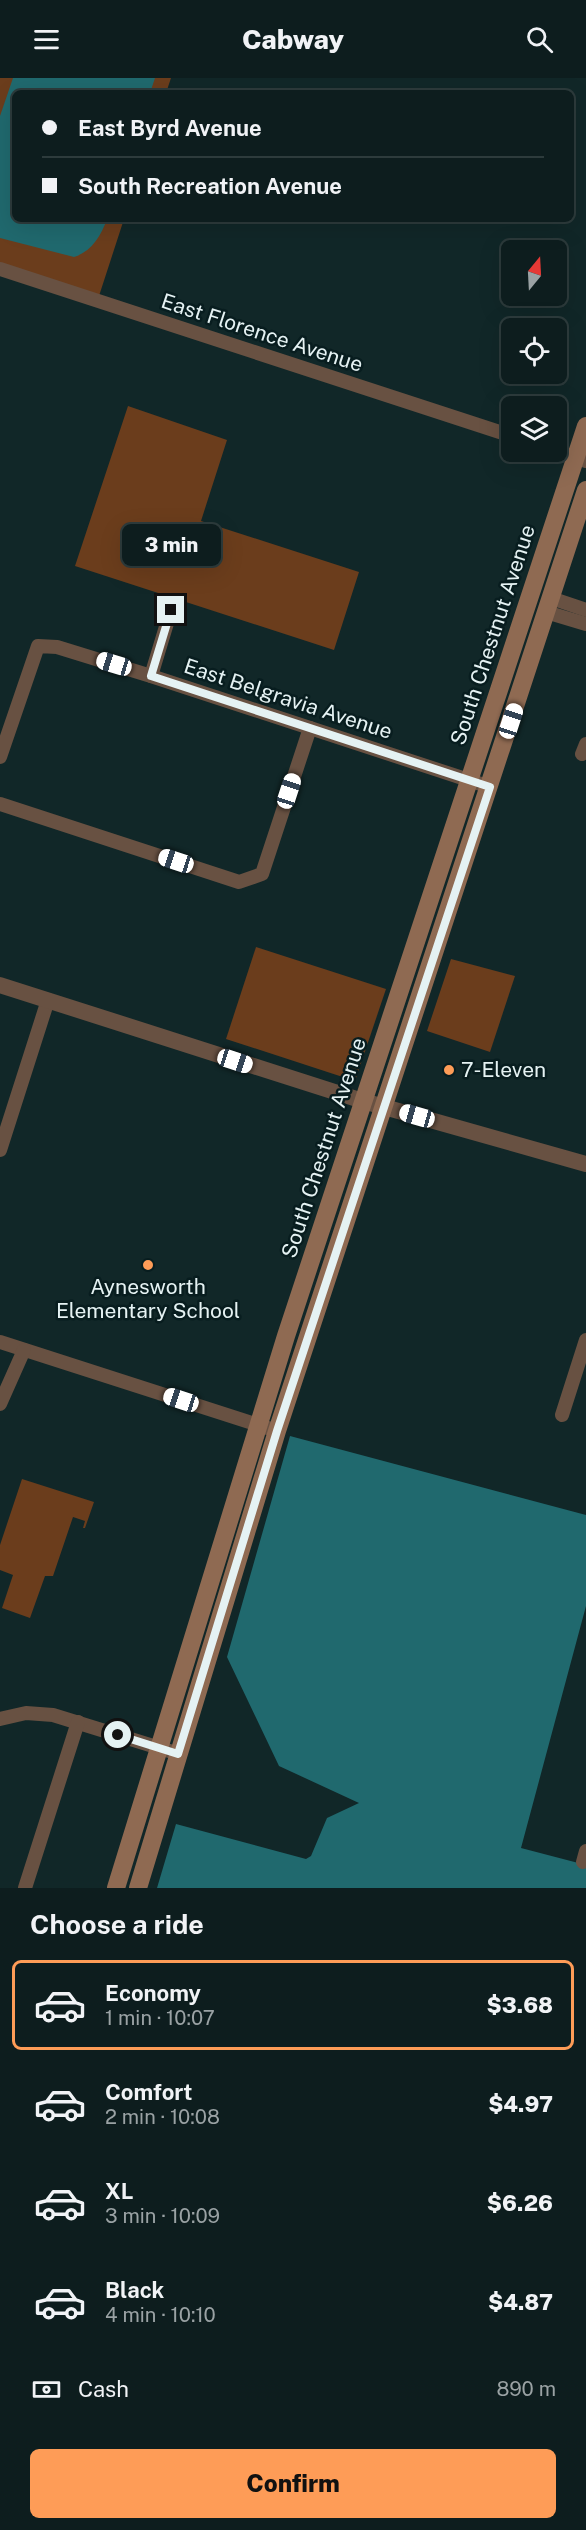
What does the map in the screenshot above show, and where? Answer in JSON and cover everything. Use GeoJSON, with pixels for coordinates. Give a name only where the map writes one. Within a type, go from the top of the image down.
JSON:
{"type":"FeatureCollection","features":[{"type":"Feature","properties":{"kind":"main road","name":"South Chestnut Avenue"},"geometry":{"type":"LineString","coordinates":[[116,1888],[257,1425],[468,780],[581,459],[586,426]]}},
{"type":"Feature","properties":{"kind":"main road","name":"South Chestnut Avenue"},"geometry":{"type":"LineString","coordinates":[[138,1888],[277,1431],[586,490]]}},
{"type":"Feature","properties":{"kind":"street","name":"East Florence Avenue"},"geometry":{"type":"LineString","coordinates":[[1,272],[501,432]]}},
{"type":"Feature","properties":{"kind":"street"},"geometry":{"type":"LineString","coordinates":[[548,605],[586,609]]}},
{"type":"Feature","properties":{"kind":"street"},"geometry":{"type":"LineString","coordinates":[[548,605],[586,624]]}},
{"type":"Feature","properties":{"kind":"street"},"geometry":{"type":"LineString","coordinates":[[151,676],[171,610]]}},
{"type":"Feature","properties":{"kind":"street","name":"East Belgravia Avenue"},"geometry":{"type":"LineString","coordinates":[[6,715],[38,646],[57,647],[490,787]]}},
{"type":"Feature","properties":{"kind":"street"},"geometry":{"type":"LineString","coordinates":[[0,757],[6,715]]}},
{"type":"Feature","properties":{"kind":"street"},"geometry":{"type":"LineString","coordinates":[[0,804],[239,882],[262,874],[310,728]]}},
{"type":"Feature","properties":{"kind":"street"},"geometry":{"type":"LineString","coordinates":[[0,985],[363,1101],[586,1164]]}},
{"type":"Feature","properties":{"kind":"street"},"geometry":{"type":"LineString","coordinates":[[0,1150],[48,1000]]}},
{"type":"Feature","properties":{"kind":"street"},"geometry":{"type":"LineString","coordinates":[[562,1415],[586,1341]]}},
{"type":"Feature","properties":{"kind":"street"},"geometry":{"type":"LineString","coordinates":[[0,1342],[277,1431]]}},
{"type":"Feature","properties":{"kind":"street"},"geometry":{"type":"LineString","coordinates":[[0,1404],[24,1350]]}},
{"type":"Feature","properties":{"kind":"street"},"geometry":{"type":"LineString","coordinates":[[0,1719],[26,1713],[53,1715],[178,1754]]}},
{"type":"Feature","properties":{"kind":"street"},"geometry":{"type":"LineString","coordinates":[[25,1888],[78,1722]]}},
{"type":"Feature","properties":{"kind":"shaded area"},"geometry":{"type":"Polygon","coordinates":[[[0,78],[171,78],[167,90],[12,90],[12,222],[123,222],[99,296],[0,265],[0,78]]]}},
{"type":"Feature","properties":{"kind":"shaded area"},"geometry":{"type":"Polygon","coordinates":[[[128,406],[227,440],[201,521],[359,572],[334,650],[75,566],[128,406]]]}},
{"type":"Feature","properties":{"kind":"shaded area"},"geometry":{"type":"Polygon","coordinates":[[[256,947],[386,989],[355,1081],[226,1039],[256,947]]]}},
{"type":"Feature","properties":{"kind":"shaded area"},"geometry":{"type":"Polygon","coordinates":[[[451,959],[515,976],[490,1052],[427,1031],[451,959]]]}},
{"type":"Feature","properties":{"kind":"shaded area"},"geometry":{"type":"Polygon","coordinates":[[[22,1479],[94,1502],[85,1528],[83,1528],[85,1521],[73,1517],[53,1576],[45,1576],[30,1618],[2,1608],[13,1575],[0,1570],[0,1545],[22,1479]]]}},
{"type":"Feature","properties":{"kind":"water"},"geometry":{"type":"Polygon","coordinates":[[[13,78],[155,78],[151,90],[12,90],[12,222],[106,222],[95,242],[80,255],[74,257],[0,238],[0,116],[13,78]]]}},
{"type":"Feature","properties":{"kind":"water"},"geometry":{"type":"Polygon","coordinates":[[[290,1436],[586,1515],[586,1606],[521,1848],[586,1865],[586,1888],[157,1888],[176,1824],[306,1859],[311,1856],[327,1818],[359,1803],[279,1766],[227,1657],[290,1436]]]}},
{"type":"Feature","properties":{"kind":"place","name":"7-Eleven"},"geometry":{"type":"Point","coordinates":[449,1070]}},
{"type":"Feature","properties":{"kind":"place","name":"Aynesworth Elementary School"},"geometry":{"type":"Point","coordinates":[148,1265]}},
{"type":"Feature","properties":{"kind":"route"},"geometry":{"type":"LineString","coordinates":[[118,1735],[178,1754],[277,1431],[490,787],[151,676],[171,610]]}}]}
